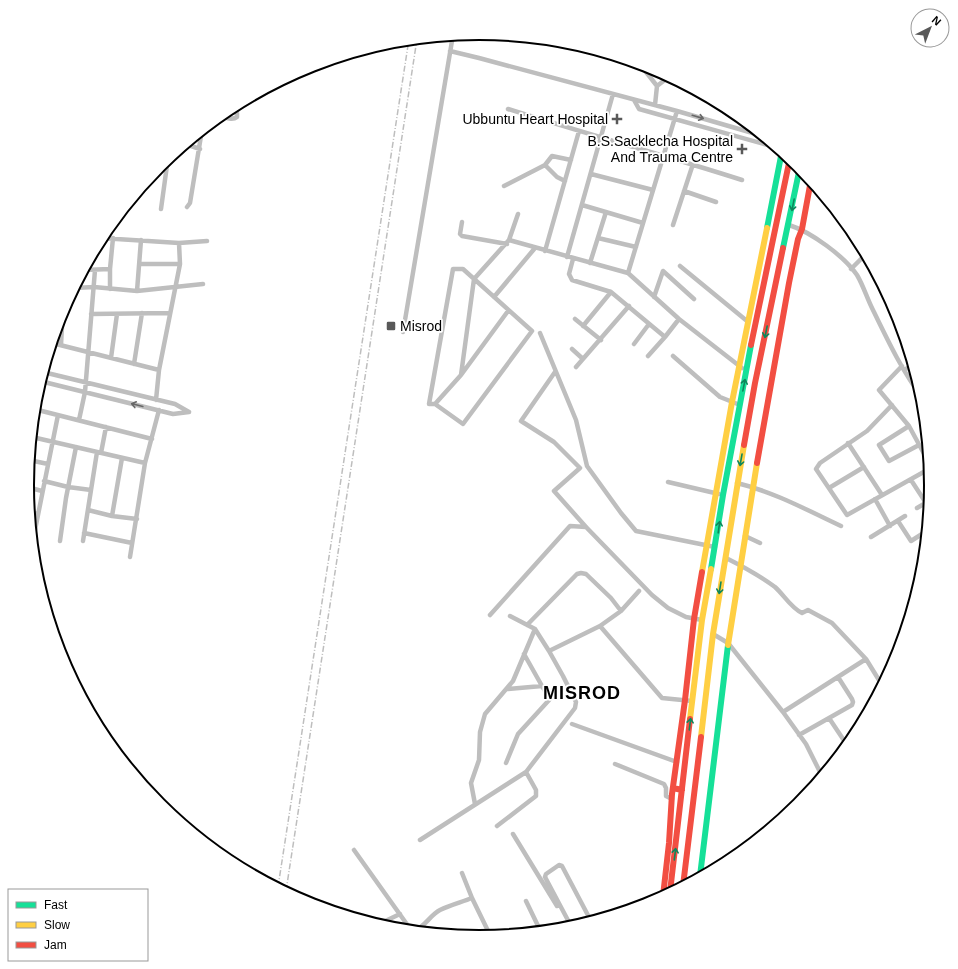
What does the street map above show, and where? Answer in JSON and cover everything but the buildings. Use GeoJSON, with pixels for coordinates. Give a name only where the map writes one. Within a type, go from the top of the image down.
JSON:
{"type":"FeatureCollection","features":[{"type":"Feature","properties":{"kind":"main road"},"geometry":{"type":"LineString","coordinates":[[664,890],[673,788],[694,619],[747,321],[781,158]]}},
{"type":"Feature","properties":{"kind":"main road"},"geometry":{"type":"LineString","coordinates":[[671,886],[702,620],[723,494],[746,371],[789,165]]}},
{"type":"Feature","properties":{"kind":"main road"},"geometry":{"type":"LineString","coordinates":[[684,880],[713,634],[737,483],[771,303],[789,225],[799,175]]}},
{"type":"Feature","properties":{"kind":"main road"},"geometry":{"type":"LineString","coordinates":[[701,870],[728,643],[745,536],[789,283],[798,239],[802,229],[810,187]]}},
{"type":"Feature","properties":{"kind":"main road"},"geometry":{"type":"LineString","coordinates":[[673,788],[682,790]]}},
{"type":"Feature","properties":{"kind":"street"},"geometry":{"type":"LineString","coordinates":[[403,332],[452,40]]}},
{"type":"Feature","properties":{"kind":"street"},"geometry":{"type":"LineString","coordinates":[[450,51],[677,110],[752,133]]}},
{"type":"Feature","properties":{"kind":"street"},"geometry":{"type":"LineString","coordinates":[[645,72],[656,86],[656,105]]}},
{"type":"Feature","properties":{"kind":"street"},"geometry":{"type":"LineString","coordinates":[[656,86],[665,80]]}},
{"type":"Feature","properties":{"kind":"street"},"geometry":{"type":"LineString","coordinates":[[613,94],[582,205],[570,258],[569,274],[572,280],[612,292],[665,337]]}},
{"type":"Feature","properties":{"kind":"street"},"geometry":{"type":"LineString","coordinates":[[634,100],[639,109],[766,145]]}},
{"type":"Feature","properties":{"kind":"street"},"geometry":{"type":"LineString","coordinates":[[508,109],[601,138],[664,155],[742,180]]}},
{"type":"Feature","properties":{"kind":"street"},"geometry":{"type":"LineString","coordinates":[[628,273],[677,110]]}},
{"type":"Feature","properties":{"kind":"street"},"geometry":{"type":"LineString","coordinates":[[227,118],[235,119],[238,116],[236,113]]}},
{"type":"Feature","properties":{"kind":"street"},"geometry":{"type":"LineString","coordinates":[[545,251],[579,131]]}},
{"type":"Feature","properties":{"kind":"street"},"geometry":{"type":"LineString","coordinates":[[187,206],[190,203],[201,137]]}},
{"type":"Feature","properties":{"kind":"street"},"geometry":{"type":"LineString","coordinates":[[191,146],[200,149]]}},
{"type":"Feature","properties":{"kind":"street"},"geometry":{"type":"LineString","coordinates":[[504,186],[545,164],[552,156],[571,160]]}},
{"type":"Feature","properties":{"kind":"street"},"geometry":{"type":"LineString","coordinates":[[545,164],[557,177],[565,181]]}},
{"type":"Feature","properties":{"kind":"street"},"geometry":{"type":"LineString","coordinates":[[673,225],[693,164]]}},
{"type":"Feature","properties":{"kind":"street"},"geometry":{"type":"LineString","coordinates":[[161,209],[166,168]]}},
{"type":"Feature","properties":{"kind":"street"},"geometry":{"type":"LineString","coordinates":[[591,174],[653,190]]}},
{"type":"Feature","properties":{"kind":"street"},"geometry":{"type":"LineString","coordinates":[[684,191],[716,202]]}},
{"type":"Feature","properties":{"kind":"street"},"geometry":{"type":"LineString","coordinates":[[582,205],[644,223]]}},
{"type":"Feature","properties":{"kind":"street"},"geometry":{"type":"LineString","coordinates":[[590,263],[606,212]]}},
{"type":"Feature","properties":{"kind":"street"},"geometry":{"type":"LineString","coordinates":[[461,375],[474,279],[508,242],[518,214]]}},
{"type":"Feature","properties":{"kind":"street"},"geometry":{"type":"LineString","coordinates":[[462,222],[460,234],[462,236],[508,242],[535,248],[628,273],[679,319],[746,371]]}},
{"type":"Feature","properties":{"kind":"street"},"geometry":{"type":"LineString","coordinates":[[789,225],[802,229],[831,249],[857,275],[912,385]]}},
{"type":"Feature","properties":{"kind":"street"},"geometry":{"type":"LineString","coordinates":[[108,238],[179,243],[207,241]]}},
{"type":"Feature","properties":{"kind":"street"},"geometry":{"type":"LineString","coordinates":[[110,289],[113,238]]}},
{"type":"Feature","properties":{"kind":"street"},"geometry":{"type":"LineString","coordinates":[[598,238],[636,247]]}},
{"type":"Feature","properties":{"kind":"street"},"geometry":{"type":"LineString","coordinates":[[137,291],[141,240]]}},
{"type":"Feature","properties":{"kind":"street"},"geometry":{"type":"LineString","coordinates":[[156,400],[159,370],[180,264],[179,243]]}},
{"type":"Feature","properties":{"kind":"street"},"geometry":{"type":"LineString","coordinates":[[494,297],[535,248]]}},
{"type":"Feature","properties":{"kind":"street"},"geometry":{"type":"LineString","coordinates":[[852,269],[862,258]]}},
{"type":"Feature","properties":{"kind":"street"},"geometry":{"type":"LineString","coordinates":[[140,264],[180,264]]}},
{"type":"Feature","properties":{"kind":"street"},"geometry":{"type":"LineString","coordinates":[[680,266],[747,321]]}},
{"type":"Feature","properties":{"kind":"street"},"geometry":{"type":"LineString","coordinates":[[90,270],[110,269]]}},
{"type":"Feature","properties":{"kind":"street"},"geometry":{"type":"LineString","coordinates":[[453,269],[462,269],[494,297],[532,331],[463,424],[435,404],[429,404],[453,269]]}},
{"type":"Feature","properties":{"kind":"street"},"geometry":{"type":"LineString","coordinates":[[79,420],[86,383],[89,352],[90,314],[95,270]]}},
{"type":"Feature","properties":{"kind":"street"},"geometry":{"type":"LineString","coordinates":[[654,297],[663,271],[694,299]]}},
{"type":"Feature","properties":{"kind":"street"},"geometry":{"type":"LineString","coordinates":[[80,288],[94,287],[137,291],[203,284]]}},
{"type":"Feature","properties":{"kind":"street"},"geometry":{"type":"LineString","coordinates":[[583,326],[612,292]]}},
{"type":"Feature","properties":{"kind":"street"},"geometry":{"type":"LineString","coordinates":[[576,367],[629,306]]}},
{"type":"Feature","properties":{"kind":"street"},"geometry":{"type":"LineString","coordinates":[[435,404],[461,375],[508,311]]}},
{"type":"Feature","properties":{"kind":"street"},"geometry":{"type":"LineString","coordinates":[[134,364],[142,313]]}},
{"type":"Feature","properties":{"kind":"street"},"geometry":{"type":"LineString","coordinates":[[90,314],[170,313]]}},
{"type":"Feature","properties":{"kind":"street"},"geometry":{"type":"LineString","coordinates":[[111,358],[117,314]]}},
{"type":"Feature","properties":{"kind":"street"},"geometry":{"type":"LineString","coordinates":[[575,319],[601,340]]}},
{"type":"Feature","properties":{"kind":"street"},"geometry":{"type":"LineString","coordinates":[[648,356],[679,319]]}},
{"type":"Feature","properties":{"kind":"street"},"geometry":{"type":"LineString","coordinates":[[634,344],[649,324]]}},
{"type":"Feature","properties":{"kind":"street"},"geometry":{"type":"LineString","coordinates":[[61,345],[62,331]]}},
{"type":"Feature","properties":{"kind":"street"},"geometry":{"type":"LineString","coordinates":[[540,333],[576,420],[587,466],[607,495],[636,531],[715,547]]}},
{"type":"Feature","properties":{"kind":"street"},"geometry":{"type":"LineString","coordinates":[[57,344],[159,370]]}},
{"type":"Feature","properties":{"kind":"street"},"geometry":{"type":"LineString","coordinates":[[572,349],[583,359]]}},
{"type":"Feature","properties":{"kind":"street"},"geometry":{"type":"LineString","coordinates":[[673,356],[720,397],[740,405]]}},
{"type":"Feature","properties":{"kind":"street"},"geometry":{"type":"LineString","coordinates":[[908,366],[903,368],[878,390],[909,426],[922,450]]}},
{"type":"Feature","properties":{"kind":"street"},"geometry":{"type":"LineString","coordinates":[[555,372],[521,421],[554,442],[580,468],[554,491],[586,527],[652,595],[668,608],[686,618],[702,620]]}},
{"type":"Feature","properties":{"kind":"street"},"geometry":{"type":"LineString","coordinates":[[46,383],[173,414],[189,412],[175,404],[48,373]]}},
{"type":"Feature","properties":{"kind":"street"},"geometry":{"type":"LineString","coordinates":[[892,405],[867,431],[820,463],[816,469],[847,515],[924,472]]}},
{"type":"Feature","properties":{"kind":"street"},"geometry":{"type":"LineString","coordinates":[[130,557],[145,463],[159,410]]}},
{"type":"Feature","properties":{"kind":"street"},"geometry":{"type":"LineString","coordinates":[[41,411],[152,439]]}},
{"type":"Feature","properties":{"kind":"street"},"geometry":{"type":"LineString","coordinates":[[36,524],[58,415]]}},
{"type":"Feature","properties":{"kind":"street"},"geometry":{"type":"LineString","coordinates":[[909,426],[879,445],[889,461],[920,445]]}},
{"type":"Feature","properties":{"kind":"street"},"geometry":{"type":"LineString","coordinates":[[83,541],[91,490],[106,427]]}},
{"type":"Feature","properties":{"kind":"street"},"geometry":{"type":"LineString","coordinates":[[37,438],[145,463]]}},
{"type":"Feature","properties":{"kind":"street"},"geometry":{"type":"LineString","coordinates":[[848,443],[882,495]]}},
{"type":"Feature","properties":{"kind":"street"},"geometry":{"type":"LineString","coordinates":[[60,541],[76,447]]}},
{"type":"Feature","properties":{"kind":"street"},"geometry":{"type":"LineString","coordinates":[[112,516],[122,458]]}},
{"type":"Feature","properties":{"kind":"street"},"geometry":{"type":"LineString","coordinates":[[35,461],[48,464]]}},
{"type":"Feature","properties":{"kind":"street"},"geometry":{"type":"LineString","coordinates":[[829,488],[864,467]]}},
{"type":"Feature","properties":{"kind":"street"},"geometry":{"type":"LineString","coordinates":[[911,480],[924,496]]}},
{"type":"Feature","properties":{"kind":"street"},"geometry":{"type":"LineString","coordinates":[[44,481],[68,487],[91,490]]}},
{"type":"Feature","properties":{"kind":"street"},"geometry":{"type":"LineString","coordinates":[[668,482],[723,494]]}},
{"type":"Feature","properties":{"kind":"street"},"geometry":{"type":"LineString","coordinates":[[737,483],[754,487],[781,498],[841,526]]}},
{"type":"Feature","properties":{"kind":"street"},"geometry":{"type":"LineString","coordinates":[[34,488],[42,490]]}},
{"type":"Feature","properties":{"kind":"street"},"geometry":{"type":"LineString","coordinates":[[875,499],[890,526]]}},
{"type":"Feature","properties":{"kind":"street"},"geometry":{"type":"LineString","coordinates":[[917,508],[923,505]]}},
{"type":"Feature","properties":{"kind":"street"},"geometry":{"type":"LineString","coordinates":[[88,510],[112,516],[137,519]]}},
{"type":"Feature","properties":{"kind":"street"},"geometry":{"type":"LineString","coordinates":[[871,537],[905,516]]}},
{"type":"Feature","properties":{"kind":"street"},"geometry":{"type":"LineString","coordinates":[[898,521],[911,541],[921,535]]}},
{"type":"Feature","properties":{"kind":"street"},"geometry":{"type":"LineString","coordinates":[[490,615],[570,526],[586,527]]}},
{"type":"Feature","properties":{"kind":"street"},"geometry":{"type":"LineString","coordinates":[[84,533],[132,543]]}},
{"type":"Feature","properties":{"kind":"street"},"geometry":{"type":"LineString","coordinates":[[745,536],[760,543]]}},
{"type":"Feature","properties":{"kind":"street"},"geometry":{"type":"LineString","coordinates":[[726,558],[774,587],[790,602],[795,610],[802,613],[808,610],[832,623],[866,660],[879,680]]}},
{"type":"Feature","properties":{"kind":"street"},"geometry":{"type":"LineString","coordinates":[[527,625],[577,574],[581,572],[586,574],[611,598],[621,611]]}},
{"type":"Feature","properties":{"kind":"street"},"geometry":{"type":"LineString","coordinates":[[549,652],[600,626],[621,611],[639,591]]}},
{"type":"Feature","properties":{"kind":"street"},"geometry":{"type":"LineString","coordinates":[[420,840],[526,772],[575,708],[576,702],[563,676],[535,629],[510,616]]}},
{"type":"Feature","properties":{"kind":"street"},"geometry":{"type":"LineString","coordinates":[[600,626],[662,698],[692,701]]}},
{"type":"Feature","properties":{"kind":"street"},"geometry":{"type":"LineString","coordinates":[[475,804],[471,783],[480,760],[480,732],[486,714],[513,681],[535,629]]}},
{"type":"Feature","properties":{"kind":"street"},"geometry":{"type":"LineString","coordinates":[[713,634],[728,643],[782,712],[806,744],[819,771]]}},
{"type":"Feature","properties":{"kind":"street"},"geometry":{"type":"LineString","coordinates":[[506,763],[518,734],[550,699],[524,654]]}},
{"type":"Feature","properties":{"kind":"street"},"geometry":{"type":"LineString","coordinates":[[782,712],[866,660]]}},
{"type":"Feature","properties":{"kind":"street"},"geometry":{"type":"LineString","coordinates":[[799,734],[848,707],[853,702],[838,677]]}},
{"type":"Feature","properties":{"kind":"street"},"geometry":{"type":"LineString","coordinates":[[508,688],[542,686]]}},
{"type":"Feature","properties":{"kind":"street"},"geometry":{"type":"LineString","coordinates":[[829,718],[843,740]]}},
{"type":"Feature","properties":{"kind":"street"},"geometry":{"type":"LineString","coordinates":[[572,724],[677,762]]}},
{"type":"Feature","properties":{"kind":"street"},"geometry":{"type":"LineString","coordinates":[[615,764],[664,784],[666,788],[666,796],[672,799]]}},
{"type":"Feature","properties":{"kind":"street"},"geometry":{"type":"LineString","coordinates":[[497,826],[536,796],[536,790],[526,772]]}},
{"type":"Feature","properties":{"kind":"street"},"geometry":{"type":"LineString","coordinates":[[514,834],[551,894],[565,921]]}},
{"type":"Feature","properties":{"kind":"street"},"geometry":{"type":"LineString","coordinates":[[354,850],[407,924]]}},
{"type":"Feature","properties":{"kind":"street"},"geometry":{"type":"LineString","coordinates":[[569,920],[545,876],[559,865],[562,866],[588,915]]}},
{"type":"Feature","properties":{"kind":"street"},"geometry":{"type":"LineString","coordinates":[[462,873],[487,930]]}},
{"type":"Feature","properties":{"kind":"street"},"geometry":{"type":"LineString","coordinates":[[421,926],[440,910],[472,898]]}},
{"type":"Feature","properties":{"kind":"street"},"geometry":{"type":"LineString","coordinates":[[526,901],[538,926]]}},
{"type":"Feature","properties":{"kind":"street"},"geometry":{"type":"LineString","coordinates":[[388,920],[400,914]]}},
{"type":"Feature","properties":{"kind":"railway"},"geometry":{"type":"LineString","coordinates":[[287,886],[416,44]]}},
{"type":"Feature","properties":{"kind":"railway"},"geometry":{"type":"LineString","coordinates":[[279,882],[408,45]]}},
{"type":"Feature","properties":{"kind":"traffic: fast"},"geometry":{"type":"LineString","coordinates":[[767,228],[781,158]]}},
{"type":"Feature","properties":{"kind":"traffic: fast"},"geometry":{"type":"LineString","coordinates":[[783,248],[798,175]]}},
{"type":"Feature","properties":{"kind":"traffic: fast"},"geometry":{"type":"LineString","coordinates":[[711,569],[751,345]]}},
{"type":"Feature","properties":{"kind":"traffic: fast"},"geometry":{"type":"LineString","coordinates":[[701,870],[728,645]]}},
{"type":"Feature","properties":{"kind":"traffic: slow"},"geometry":{"type":"LineString","coordinates":[[702,572],[732,402],[767,228]]}},
{"type":"Feature","properties":{"kind":"traffic: slow"},"geometry":{"type":"LineString","coordinates":[[701,737],[713,634],[744,445]]}},
{"type":"Feature","properties":{"kind":"traffic: slow"},"geometry":{"type":"LineString","coordinates":[[728,645],[757,463]]}},
{"type":"Feature","properties":{"kind":"traffic: slow"},"geometry":{"type":"LineString","coordinates":[[690,719],[702,620],[711,569]]}},
{"type":"Feature","properties":{"kind":"traffic: jam"},"geometry":{"type":"LineString","coordinates":[[751,345],[789,165]]}},
{"type":"Feature","properties":{"kind":"traffic: jam"},"geometry":{"type":"LineString","coordinates":[[757,463],[789,283],[798,239],[802,229],[810,187]]}},
{"type":"Feature","properties":{"kind":"traffic: jam"},"geometry":{"type":"LineString","coordinates":[[744,445],[755,383],[783,248]]}},
{"type":"Feature","properties":{"kind":"traffic: jam"},"geometry":{"type":"LineString","coordinates":[[664,889],[669,843],[672,794],[694,619],[702,572]]}},
{"type":"Feature","properties":{"kind":"traffic: jam"},"geometry":{"type":"LineString","coordinates":[[671,886],[690,719]]}},
{"type":"Feature","properties":{"kind":"traffic: jam"},"geometry":{"type":"LineString","coordinates":[[684,880],[701,737]]}},
{"type":"Feature","properties":{"kind":"traffic: jam"},"geometry":{"type":"LineString","coordinates":[[673,788],[682,790]]}},
{"type":"Feature","properties":{"kind":"place","name":"Ubbuntu Heart Hospital"},"geometry":{"type":"Point","coordinates":[617,119]}},
{"type":"Feature","properties":{"kind":"place","name":"B.S.Sacklecha Hospital And Trauma Centre"},"geometry":{"type":"Point","coordinates":[742,149]}},
{"type":"Feature","properties":{"kind":"place","name":"Misrod"},"geometry":{"type":"Point","coordinates":[391,326]}},
{"type":"Feature","properties":{"kind":"district","name":"MISROD"},"geometry":{"type":"Point","coordinates":[582,693]}}]}
